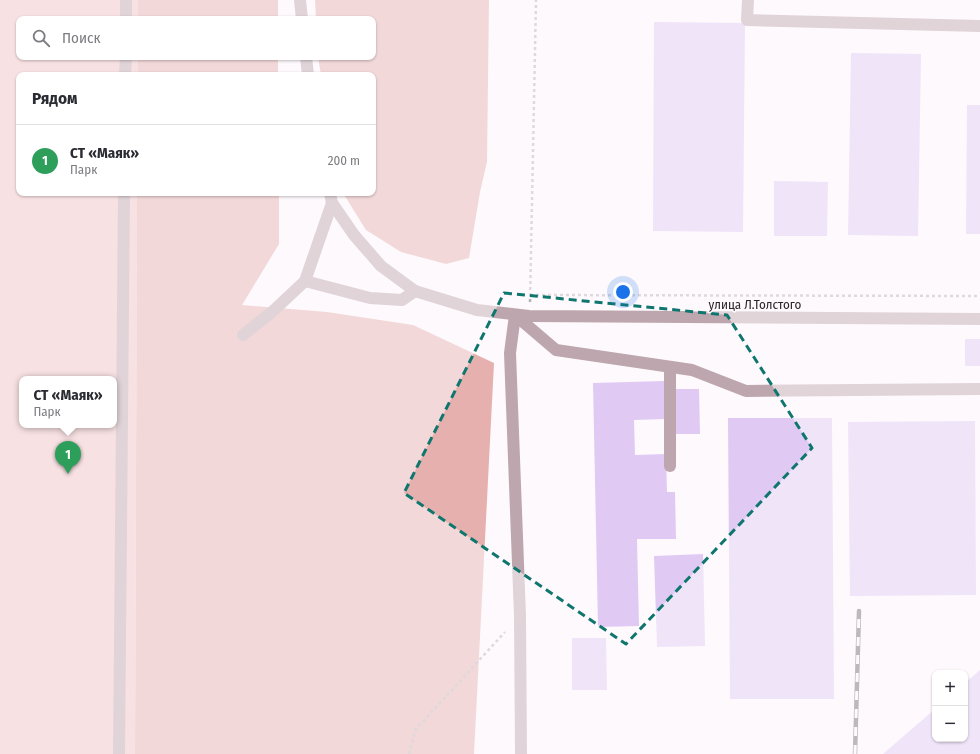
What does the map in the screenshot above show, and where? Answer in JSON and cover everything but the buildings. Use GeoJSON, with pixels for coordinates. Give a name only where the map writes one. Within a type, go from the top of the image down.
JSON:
{"type":"FeatureCollection","features":[{"type":"Feature","properties":{"kind":"street"},"geometry":{"type":"LineString","coordinates":[[126,0],[126,16]]}},
{"type":"Feature","properties":{"kind":"street"},"geometry":{"type":"LineString","coordinates":[[300,0],[302,16]]}},
{"type":"Feature","properties":{"kind":"street"},"geometry":{"type":"LineString","coordinates":[[748,0],[748,20],[980,26]]}},
{"type":"Feature","properties":{"kind":"street"},"geometry":{"type":"LineString","coordinates":[[125,72],[126,60]]}},
{"type":"Feature","properties":{"kind":"street"},"geometry":{"type":"LineString","coordinates":[[306,60],[308,72]]}},
{"type":"Feature","properties":{"kind":"street"},"geometry":{"type":"LineString","coordinates":[[119,754],[124,196]]}},
{"type":"Feature","properties":{"kind":"street"},"geometry":{"type":"LineString","coordinates":[[243,335],[272,312],[305,281],[331,198]]}},
{"type":"Feature","properties":{"kind":"street","name":"улица Л.Толстого"},"geometry":{"type":"LineString","coordinates":[[331,198],[354,235],[381,266],[415,291],[477,310],[530,316],[980,319]]}},
{"type":"Feature","properties":{"kind":"street"},"geometry":{"type":"LineString","coordinates":[[305,281],[370,298],[402,300],[415,291]]}},
{"type":"Feature","properties":{"kind":"street"},"geometry":{"type":"LineString","coordinates":[[515,315],[556,350],[692,370],[746,391],[980,389]]}},
{"type":"Feature","properties":{"kind":"street"},"geometry":{"type":"LineString","coordinates":[[515,315],[510,353],[520,616],[521,754]]}},
{"type":"Feature","properties":{"kind":"street"},"geometry":{"type":"LineString","coordinates":[[670,367],[670,466]]}},
{"type":"Feature","properties":{"kind":"path"},"geometry":{"type":"LineString","coordinates":[[530,316],[536,0]]}},
{"type":"Feature","properties":{"kind":"path"},"geometry":{"type":"LineString","coordinates":[[530,295],[980,296]]}},
{"type":"Feature","properties":{"kind":"path"},"geometry":{"type":"LineString","coordinates":[[408,754],[416,729],[520,616]]}},
{"type":"Feature","properties":{"kind":"highlighted area"},"geometry":{"type":"Polygon","coordinates":[[[504,293],[727,315],[812,448],[626,644],[404,493],[504,293]]]}},
{"type":"Feature","properties":{"kind":"shaded area"},"geometry":{"type":"Polygon","coordinates":[[[0,0],[138,0],[138,16],[16,16],[16,60],[138,60],[138,72],[16,72],[16,196],[137,196],[135,754],[0,754],[0,0]]]}},
{"type":"Feature","properties":{"kind":"shaded area"},"geometry":{"type":"Polygon","coordinates":[[[138,0],[278,0],[278,16],[138,16],[138,0]]]}},
{"type":"Feature","properties":{"kind":"shaded area"},"geometry":{"type":"Polygon","coordinates":[[[315,0],[489,0],[487,162],[480,192],[469,258],[446,264],[401,252],[366,230],[345,196],[376,196],[376,72],[320,72],[318,60],[376,60],[376,16],[316,16],[315,0]]]}},
{"type":"Feature","properties":{"kind":"shaded area"},"geometry":{"type":"Polygon","coordinates":[[[138,60],[278,60],[278,72],[138,72],[138,60]]]}},
{"type":"Feature","properties":{"kind":"shaded area"},"geometry":{"type":"Polygon","coordinates":[[[137,196],[279,196],[279,244],[242,305],[327,312],[413,325],[494,363],[474,754],[135,754],[137,196]]]}},
{"type":"Feature","properties":{"kind":"railway"},"geometry":{"type":"LineString","coordinates":[[855,754],[859,611]]}},
{"type":"Feature","properties":{"kind":"place","name":"СТ «Маяк»"},"geometry":{"type":"Point","coordinates":[68,474]}}]}
